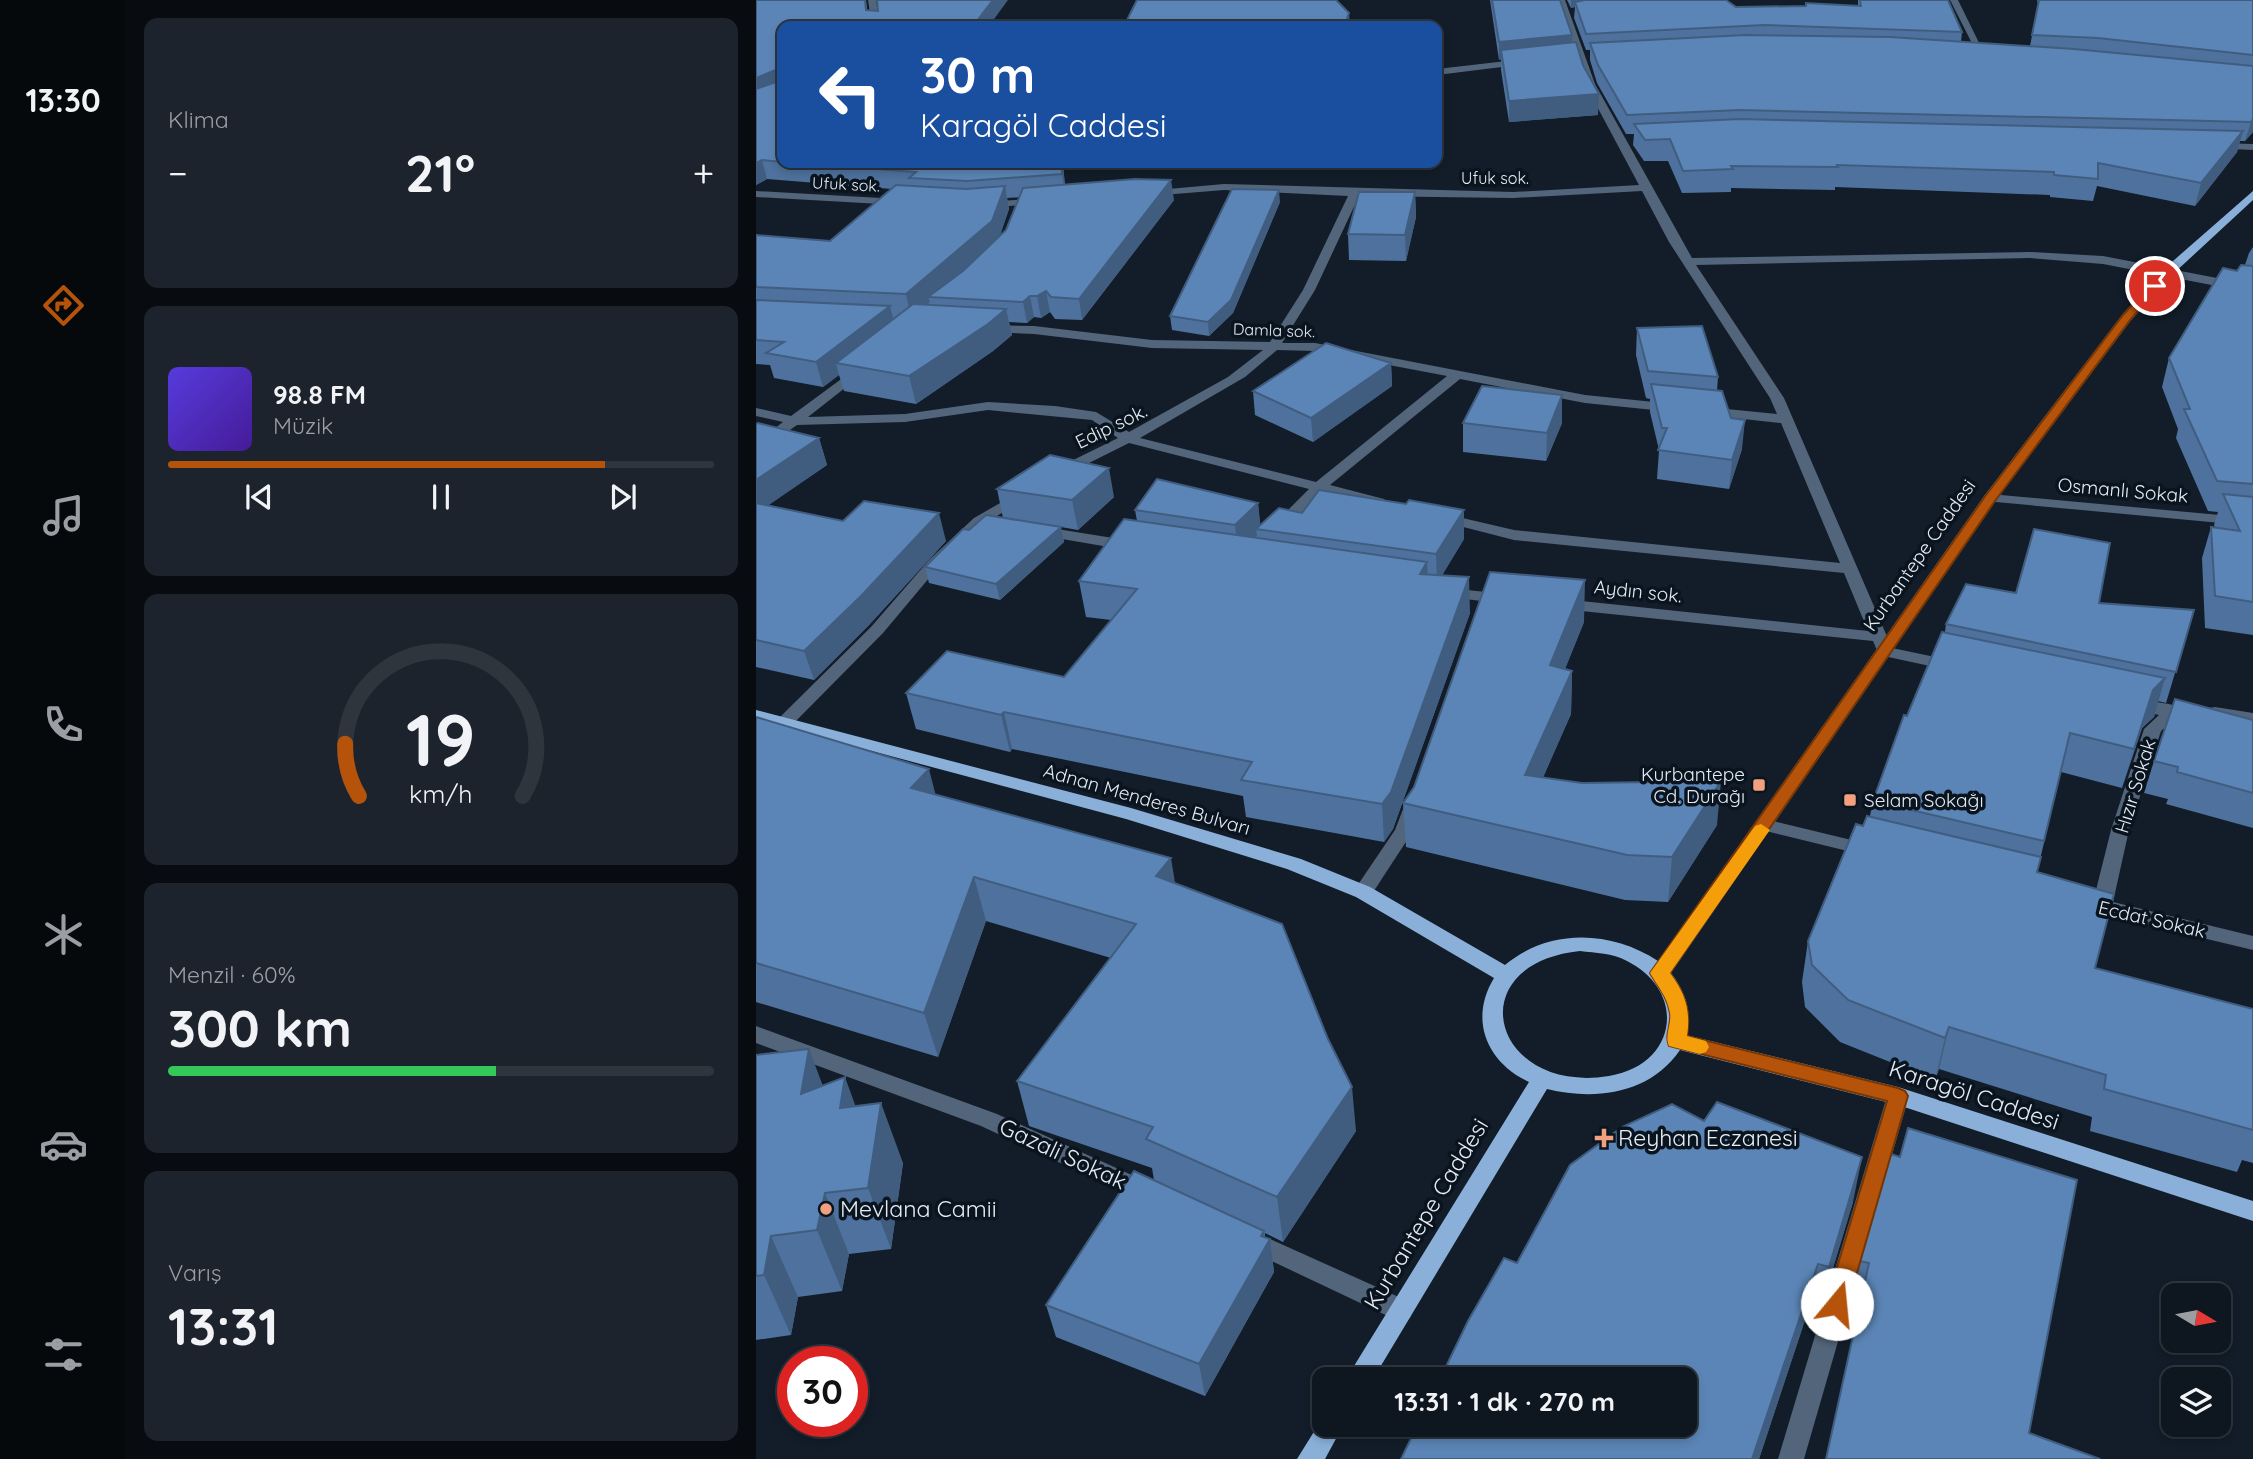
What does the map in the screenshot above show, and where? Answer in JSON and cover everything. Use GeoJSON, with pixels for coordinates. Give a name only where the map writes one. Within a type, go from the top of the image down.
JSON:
{"type":"FeatureCollection","features":[{"type":"Feature","properties":{"kind":"main road","name":"Kurbantepe Caddesi"},"geometry":{"type":"LineString","coordinates":[[1660,973],[1765,825],[1881,644],[2127,317],[2169,271],[2253,194]]}},
{"type":"Feature","properties":{"kind":"main road","name":"Adnan Menderes Bulvarı"},"geometry":{"type":"LineString","coordinates":[[756,715],[1131,814],[1294,864],[1363,892],[1505,975]]}},
{"type":"Feature","properties":{"kind":"main road"},"geometry":{"type":"LineString","coordinates":[[1580,944],[1609,947],[1637,957],[1660,973],[1675,993],[1680,1017],[1676,1041],[1660,1062],[1645,1073],[1606,1087],[1574,1087],[1542,1079],[1516,1063],[1498,1043],[1490,1020],[1493,996],[1505,975],[1525,959],[1550,948],[1580,944]]}},
{"type":"Feature","properties":{"kind":"main road","name":"Karagöl Caddesi"},"geometry":{"type":"LineString","coordinates":[[1676,1041],[1898,1096],[2253,1210]]}},
{"type":"Feature","properties":{"kind":"main road","name":"Kurbantepe Caddesi"},"geometry":{"type":"LineString","coordinates":[[1366,1367],[1542,1079]]}},
{"type":"Feature","properties":{"kind":"main road"},"geometry":{"type":"LineString","coordinates":[[1310,1459],[1323,1437]]}},
{"type":"Feature","properties":{"kind":"street"},"geometry":{"type":"LineString","coordinates":[[872,0],[875,21]]}},
{"type":"Feature","properties":{"kind":"street"},"geometry":{"type":"LineString","coordinates":[[1561,0],[1573,13],[1580,56],[1590,84],[1627,140],[1646,188],[1688,262],[1777,398],[1881,644]]}},
{"type":"Feature","properties":{"kind":"street"},"geometry":{"type":"LineString","coordinates":[[1954,0],[1983,55]]}},
{"type":"Feature","properties":{"kind":"street"},"geometry":{"type":"LineString","coordinates":[[1969,54],[1997,55]]}},
{"type":"Feature","properties":{"kind":"street"},"geometry":{"type":"LineString","coordinates":[[1442,71],[1541,60]]}},
{"type":"Feature","properties":{"kind":"street"},"geometry":{"type":"LineString","coordinates":[[2198,145],[2253,147]]}},
{"type":"Feature","properties":{"kind":"street","name":"Ufuk sok."},"geometry":{"type":"LineString","coordinates":[[1143,193],[1224,187],[1355,193],[1513,195],[1646,188]]}},
{"type":"Feature","properties":{"kind":"street","name":"Edip sok."},"geometry":{"type":"LineString","coordinates":[[784,723],[877,631],[935,562],[979,521],[1037,485],[1162,422],[1255,365],[1274,346],[1297,314],[1331,237],[1355,193]]}},
{"type":"Feature","properties":{"kind":"street","name":"Ufuk sok."},"geometry":{"type":"LineString","coordinates":[[756,194],[904,202]]}},
{"type":"Feature","properties":{"kind":"street"},"geometry":{"type":"LineString","coordinates":[[971,206],[1018,208],[1061,199]]}},
{"type":"Feature","properties":{"kind":"street"},"geometry":{"type":"LineString","coordinates":[[1688,262],[2031,255],[2103,260],[2253,289]]}},
{"type":"Feature","properties":{"kind":"street","name":"Damla sok."},"geometry":{"type":"LineString","coordinates":[[968,327],[1034,330],[1152,344],[1315,347],[1585,399],[1786,419]]}},
{"type":"Feature","properties":{"kind":"street"},"geometry":{"type":"LineString","coordinates":[[756,450],[866,365]]}},
{"type":"Feature","properties":{"kind":"street"},"geometry":{"type":"LineString","coordinates":[[1270,535],[1319,487],[1457,375]]}},
{"type":"Feature","properties":{"kind":"street"},"geometry":{"type":"LineString","coordinates":[[756,412],[795,421],[905,418],[988,406],[1055,410],[1096,416],[1129,439],[1397,506]]}},
{"type":"Feature","properties":{"kind":"street","name":"Osmanlı Sokak"},"geometry":{"type":"LineString","coordinates":[[1990,498],[2253,522]]}},
{"type":"Feature","properties":{"kind":"street"},"geometry":{"type":"LineString","coordinates":[[1423,513],[1514,535],[1850,569]]}},
{"type":"Feature","properties":{"kind":"street"},"geometry":{"type":"LineString","coordinates":[[979,521],[1144,548]]}},
{"type":"Feature","properties":{"kind":"street","name":"Aydın sok."},"geometry":{"type":"LineString","coordinates":[[1435,592],[1484,603],[1533,601],[1881,644],[1967,669]]}},
{"type":"Feature","properties":{"kind":"street"},"geometry":{"type":"LineString","coordinates":[[2117,700],[2172,712],[2202,710],[2253,718]]}},
{"type":"Feature","properties":{"kind":"street","name":"Hızır Sokak"},"geometry":{"type":"LineString","coordinates":[[2102,907],[2120,830],[2153,729],[2172,712]]}},
{"type":"Feature","properties":{"kind":"street"},"geometry":{"type":"LineString","coordinates":[[1363,892],[1404,831],[1418,792]]}},
{"type":"Feature","properties":{"kind":"street"},"geometry":{"type":"LineString","coordinates":[[1765,825],[1886,855]]}},
{"type":"Feature","properties":{"kind":"street","name":"Ecdat Sokak"},"geometry":{"type":"LineString","coordinates":[[2075,900],[2253,943]]}},
{"type":"Feature","properties":{"kind":"street","name":"Gazali Sokak"},"geometry":{"type":"LineString","coordinates":[[756,1034],[989,1120],[1164,1200]]}},
{"type":"Feature","properties":{"kind":"street"},"geometry":{"type":"LineString","coordinates":[[1791,1459],[1898,1096]]}},
{"type":"Feature","properties":{"kind":"street"},"geometry":{"type":"LineString","coordinates":[[1226,1229],[1401,1310]]}},
{"type":"Feature","properties":{"kind":"building"},"geometry":{"type":"Polygon","coordinates":[[[756,0],[865,0],[866,10],[878,11],[877,0],[993,0],[977,21],[777,21],[777,69],[756,78],[756,0]]]}},
{"type":"Feature","properties":{"kind":"building"},"geometry":{"type":"Polygon","coordinates":[[[1137,0],[1336,0],[1349,13],[1346,21],[1126,21],[1137,0]]]}},
{"type":"Feature","properties":{"kind":"building"},"geometry":{"type":"Polygon","coordinates":[[[1492,0],[1560,0],[1572,35],[1499,42],[1492,0]]]}},
{"type":"Feature","properties":{"kind":"building"},"geometry":{"type":"Polygon","coordinates":[[[1726,0],[1736,7],[1806,6],[1806,3],[1861,6],[1860,0],[1948,0],[1962,32],[1764,25],[1586,34],[1575,2],[1726,0]]]}},
{"type":"Feature","properties":{"kind":"building"},"geometry":{"type":"Polygon","coordinates":[[[2039,0],[2253,0],[2253,55],[2098,38],[2032,35],[2039,0]]]}},
{"type":"Feature","properties":{"kind":"building"},"geometry":{"type":"Polygon","coordinates":[[[1745,35],[1890,37],[2074,49],[2253,66],[2253,119],[2251,122],[1740,110],[1627,115],[1598,65],[1590,43],[1745,35]]]}},
{"type":"Feature","properties":{"kind":"building"},"geometry":{"type":"Polygon","coordinates":[[[1576,42],[1583,65],[1599,94],[1509,101],[1501,50],[1576,42]]]}},
{"type":"Feature","properties":{"kind":"building"},"geometry":{"type":"Polygon","coordinates":[[[777,82],[777,162],[762,160],[756,163],[756,89],[777,82]]]}},
{"type":"Feature","properties":{"kind":"building"},"geometry":{"type":"Polygon","coordinates":[[[1740,119],[2243,131],[2201,183],[2098,163],[2098,179],[2054,175],[2054,172],[1837,165],[1838,167],[1731,166],[1733,169],[1683,171],[1670,139],[1645,140],[1634,124],[1740,119]]]}},
{"type":"Feature","properties":{"kind":"building"},"geometry":{"type":"Polygon","coordinates":[[[863,168],[1062,168],[1062,174],[967,181],[909,178],[916,172],[863,168]]]}},
{"type":"Feature","properties":{"kind":"building"},"geometry":{"type":"Polygon","coordinates":[[[1135,179],[1171,180],[1079,299],[1051,297],[1046,291],[1030,296],[1023,302],[928,297],[963,271],[1006,230],[1023,188],[1135,179]]]}},
{"type":"Feature","properties":{"kind":"building"},"geometry":{"type":"Polygon","coordinates":[[[896,185],[966,189],[1005,186],[992,221],[906,294],[756,287],[756,235],[830,241],[896,185]]]}},
{"type":"Feature","properties":{"kind":"building"},"geometry":{"type":"Polygon","coordinates":[[[1232,189],[1279,190],[1231,300],[1208,322],[1170,316],[1232,189]]]}},
{"type":"Feature","properties":{"kind":"building"},"geometry":{"type":"Polygon","coordinates":[[[1359,192],[1415,192],[1405,235],[1348,234],[1359,192]]]}},
{"type":"Feature","properties":{"kind":"building"},"geometry":{"type":"Polygon","coordinates":[[[2241,265],[2253,266],[2253,484],[2217,481],[2184,409],[2190,409],[2169,358],[2223,268],[2237,271],[2241,265]]]}},
{"type":"Feature","properties":{"kind":"building"},"geometry":{"type":"Polygon","coordinates":[[[756,300],[890,306],[816,362],[766,353],[784,342],[756,340],[756,300]]]}},
{"type":"Feature","properties":{"kind":"building"},"geometry":{"type":"Polygon","coordinates":[[[913,304],[1006,309],[988,324],[909,376],[836,363],[913,304]]]}},
{"type":"Feature","properties":{"kind":"building"},"geometry":{"type":"Polygon","coordinates":[[[1702,326],[1718,377],[1648,371],[1637,328],[1702,326]]]}},
{"type":"Feature","properties":{"kind":"building"},"geometry":{"type":"Polygon","coordinates":[[[1326,343],[1391,363],[1311,418],[1253,391],[1326,343]]]}},
{"type":"Feature","properties":{"kind":"building"},"geometry":{"type":"Polygon","coordinates":[[[1651,384],[1722,391],[1731,418],[1745,420],[1732,460],[1658,450],[1667,428],[1662,428],[1651,384]]]}},
{"type":"Feature","properties":{"kind":"building"},"geometry":{"type":"Polygon","coordinates":[[[1482,386],[1562,395],[1547,433],[1463,423],[1482,386]]]}},
{"type":"Feature","properties":{"kind":"building"},"geometry":{"type":"Polygon","coordinates":[[[758,423],[819,438],[756,480],[758,423]]]}},
{"type":"Feature","properties":{"kind":"building"},"geometry":{"type":"Polygon","coordinates":[[[1050,455],[1109,468],[1072,500],[997,489],[1050,455]]]}},
{"type":"Feature","properties":{"kind":"building"},"geometry":{"type":"Polygon","coordinates":[[[1157,479],[1258,503],[1235,525],[1135,510],[1157,479]]]}},
{"type":"Feature","properties":{"kind":"building"},"geometry":{"type":"Polygon","coordinates":[[[1319,490],[1406,504],[1409,500],[1464,510],[1436,554],[1256,529],[1279,508],[1302,513],[1319,490]]]}},
{"type":"Feature","properties":{"kind":"building"},"geometry":{"type":"Polygon","coordinates":[[[2223,494],[2253,497],[2253,602],[2215,596],[2211,527],[2240,531],[2223,494]]]}},
{"type":"Feature","properties":{"kind":"building"},"geometry":{"type":"Polygon","coordinates":[[[864,501],[939,513],[861,596],[804,651],[756,640],[756,503],[843,521],[864,501]]]}},
{"type":"Feature","properties":{"kind":"building"},"geometry":{"type":"Polygon","coordinates":[[[986,515],[1061,527],[996,584],[925,567],[963,529],[969,530],[986,515]]]}},
{"type":"Feature","properties":{"kind":"building"},"geometry":{"type":"Polygon","coordinates":[[[1124,519],[1427,562],[1420,574],[1469,577],[1391,792],[1382,804],[1241,780],[1252,762],[1004,712],[1001,715],[906,693],[947,651],[1064,677],[1137,589],[1079,581],[1124,519]]]}},
{"type":"Feature","properties":{"kind":"building"},"geometry":{"type":"Polygon","coordinates":[[[2034,529],[2110,543],[2099,603],[2194,610],[2176,672],[1946,624],[1966,584],[2016,593],[2034,529]]]}},
{"type":"Feature","properties":{"kind":"building"},"geometry":{"type":"Polygon","coordinates":[[[1490,572],[1585,580],[1550,665],[1572,671],[1525,775],[1582,783],[1721,781],[1672,857],[1627,855],[1403,803],[1414,787],[1490,572]]]}},
{"type":"Feature","properties":{"kind":"building"},"geometry":{"type":"Polygon","coordinates":[[[1942,632],[2165,678],[2153,690],[2134,749],[2070,733],[2044,841],[1873,801],[1904,715],[1907,716],[1942,632]]]}},
{"type":"Feature","properties":{"kind":"building"},"geometry":{"type":"Polygon","coordinates":[[[2175,699],[2253,720],[2253,793],[2177,772],[2178,767],[2154,761],[2175,699]]]}},
{"type":"Feature","properties":{"kind":"building"},"geometry":{"type":"Polygon","coordinates":[[[756,717],[929,769],[911,788],[1171,858],[1156,876],[1282,924],[1328,1039],[1352,1087],[1277,1197],[1146,1139],[1153,1127],[1017,1081],[1136,924],[974,877],[924,1013],[756,963],[756,717]]]}},
{"type":"Feature","properties":{"kind":"building"},"geometry":{"type":"Polygon","coordinates":[[[1867,816],[2041,857],[2037,872],[2114,894],[2095,968],[2253,1009],[2253,1130],[2104,1089],[2106,1075],[1949,1027],[1945,1038],[1848,1000],[1812,965],[1808,941],[1856,824],[1863,826],[1867,816]]]}},
{"type":"Feature","properties":{"kind":"building"},"geometry":{"type":"Polygon","coordinates":[[[809,1049],[801,1094],[845,1077],[840,1108],[881,1103],[868,1188],[825,1193],[817,1230],[771,1236],[764,1275],[756,1276],[756,1055],[809,1049]]]}},
{"type":"Feature","properties":{"kind":"building"},"geometry":{"type":"Polygon","coordinates":[[[1717,1102],[1862,1157],[1829,1267],[1818,1264],[1752,1459],[1401,1459],[1412,1437],[1697,1437],[1697,1367],[1446,1367],[1504,1258],[1517,1263],[1570,1165],[1622,1127],[1672,1104],[1704,1121],[1717,1102]]]}},
{"type":"Feature","properties":{"kind":"building"},"geometry":{"type":"Polygon","coordinates":[[[1908,1128],[2077,1180],[2029,1433],[2100,1459],[1826,1459],[1869,1263],[1860,1261],[1891,1154],[1900,1157],[1908,1128]]]}},
{"type":"Feature","properties":{"kind":"building"},"geometry":{"type":"Polygon","coordinates":[[[1134,1171],[1264,1231],[1261,1236],[1270,1239],[1199,1364],[1046,1305],[1134,1171]]]}},
{"type":"Feature","properties":{"kind":"slow traffic"},"geometry":{"type":"LineString","coordinates":[[1700,1047],[1676,1041],[1680,1017],[1675,993],[1660,973],[1761,830]]}},
{"type":"Feature","properties":{"kind":"place","name":"Kurbantepe Cd. Durağı"},"geometry":{"type":"Point","coordinates":[1759,785]}},
{"type":"Feature","properties":{"kind":"place","name":"Selam Sokağı"},"geometry":{"type":"Point","coordinates":[1850,800]}},
{"type":"Feature","properties":{"kind":"place","name":"Reyhan Eczanesi"},"geometry":{"type":"Point","coordinates":[1604,1138]}},
{"type":"Feature","properties":{"kind":"place","name":"Mevlana Camii"},"geometry":{"type":"Point","coordinates":[826,1209]}},
{"type":"Feature","properties":{"kind":"route"},"geometry":{"type":"LineString","coordinates":[[1837,1304],[1898,1096],[1676,1041],[1680,1017],[1675,993],[1660,973],[1990,498],[2127,317],[2155,286]]}}]}
